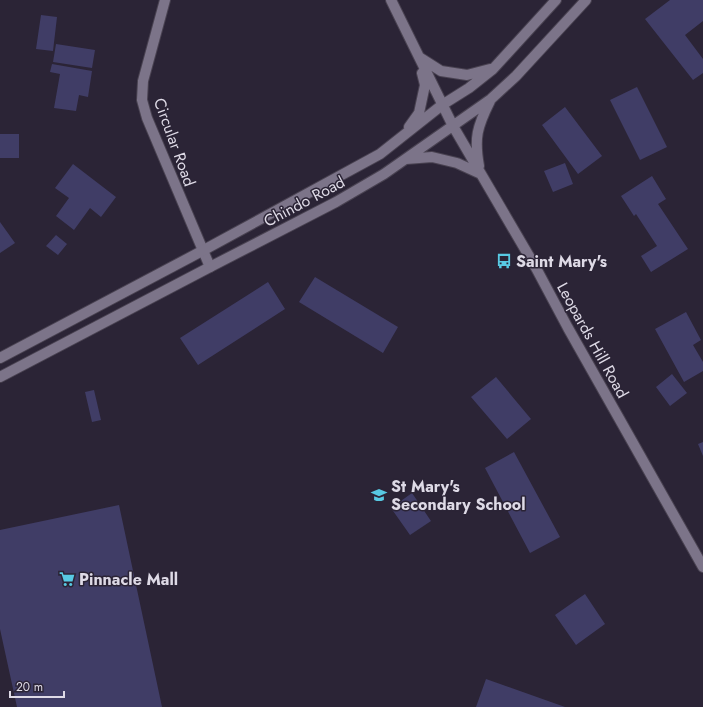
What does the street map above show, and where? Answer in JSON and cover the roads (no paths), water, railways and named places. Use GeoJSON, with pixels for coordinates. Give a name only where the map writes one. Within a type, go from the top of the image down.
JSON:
{"type":"FeatureCollection","features":[{"type":"Feature","properties":{"kind":"main road","name":"Circular Road"},"geometry":{"type":"LineString","coordinates":[[165,0],[143,81],[142,100],[147,118],[210,267]]}},
{"type":"Feature","properties":{"kind":"main road","name":"Leopards Hill Road"},"geometry":{"type":"LineString","coordinates":[[391,0],[453,126],[536,268],[572,335],[703,567]]}},
{"type":"Feature","properties":{"kind":"main road","name":"Chindo Road"},"geometry":{"type":"LineString","coordinates":[[0,358],[202,251],[380,154],[442,105],[469,88],[493,69],[556,0]]}},
{"type":"Feature","properties":{"kind":"main road","name":"Chindo Road"},"geometry":{"type":"LineString","coordinates":[[0,377],[336,202],[384,174],[491,99],[516,76],[586,0]]}},
{"type":"Feature","properties":{"kind":"main road"},"geometry":{"type":"LineString","coordinates":[[419,57],[441,71],[467,75],[493,69]]}},
{"type":"Feature","properties":{"kind":"main road"},"geometry":{"type":"LineString","coordinates":[[402,137],[419,113],[425,85],[419,57]]}},
{"type":"Feature","properties":{"kind":"main road"},"geometry":{"type":"LineString","coordinates":[[481,174],[476,148],[479,123],[491,99]]}},
{"type":"Feature","properties":{"kind":"main road"},"geometry":{"type":"LineString","coordinates":[[406,159],[432,157],[456,163],[481,174]]}},
{"type":"Feature","properties":{"kind":"place","name":"Saint Mary's"},"geometry":{"type":"Point","coordinates":[504,261]}},
{"type":"Feature","properties":{"kind":"place","name":"St Mary's Secondary School"},"geometry":{"type":"Point","coordinates":[379,495]}},
{"type":"Feature","properties":{"kind":"place","name":"Pinnacle Mall"},"geometry":{"type":"Point","coordinates":[67,579]}}]}
